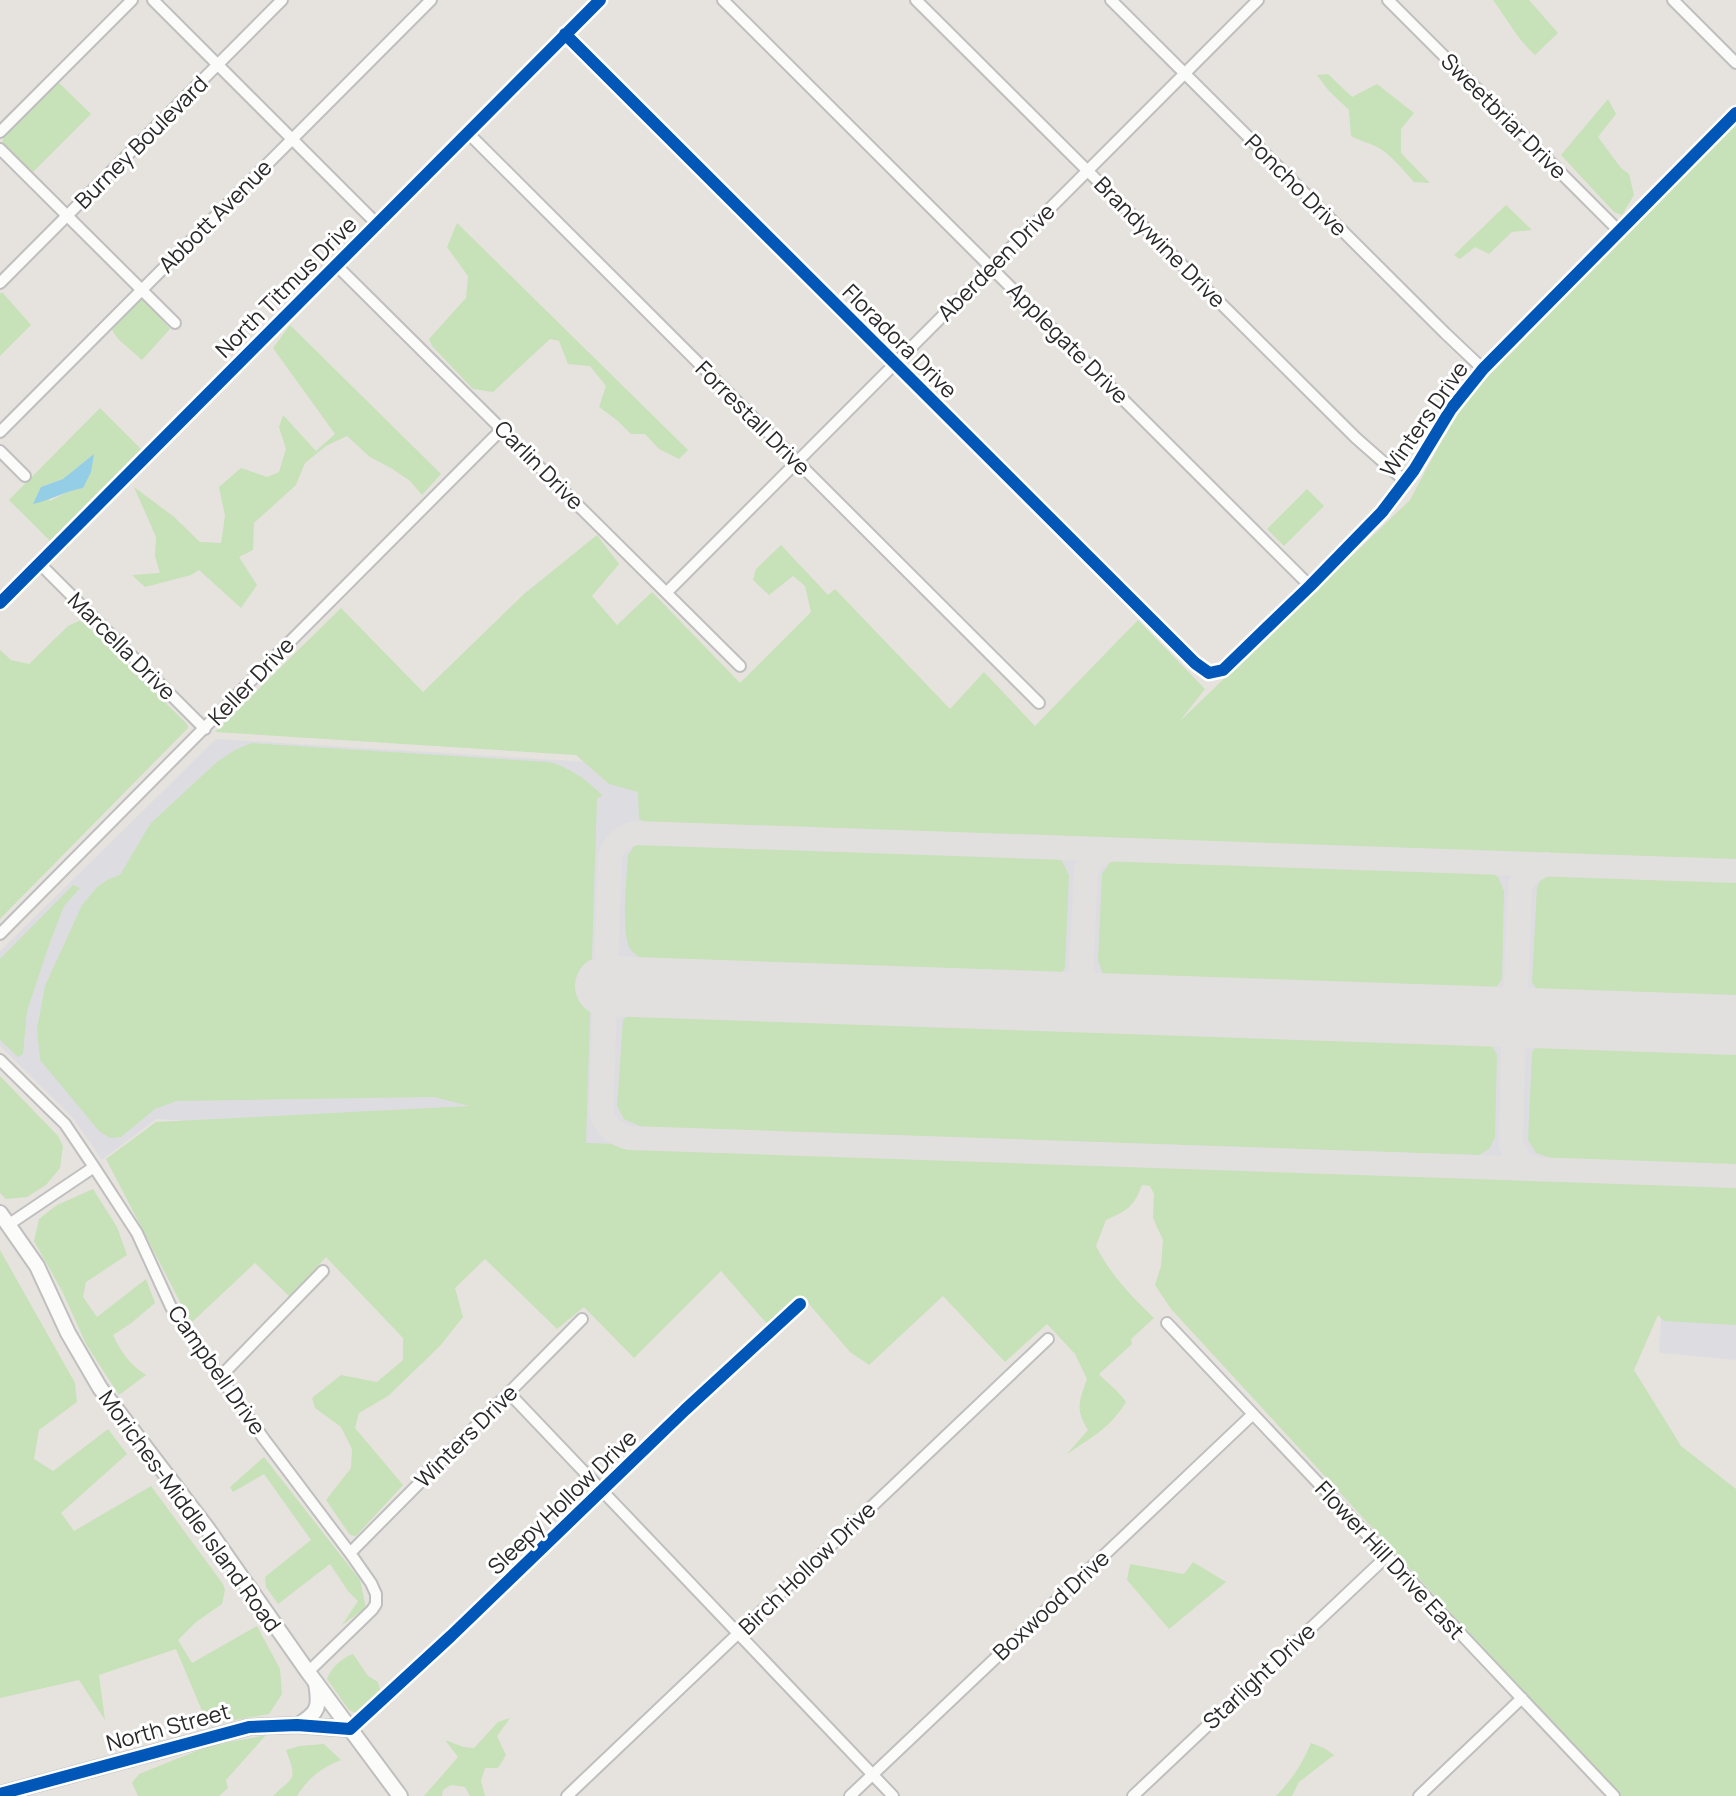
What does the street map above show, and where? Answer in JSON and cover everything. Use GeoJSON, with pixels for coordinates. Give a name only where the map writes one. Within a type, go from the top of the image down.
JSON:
{"type":"FeatureCollection","features":[{"type":"Feature","properties":{"kind":"main road","name":"Moriches-Middle Island Road"},"geometry":{"type":"LineString","coordinates":[[4,1219],[37,1266],[68,1333],[100,1388],[207,1528],[400,1796]]}},
{"type":"Feature","properties":{"kind":"main road"},"geometry":{"type":"LineString","coordinates":[[297,1725],[310,1718],[318,1708],[319,1698],[312,1677]]}},
{"type":"Feature","properties":{"kind":"main road","name":"North Street"},"geometry":{"type":"LineString","coordinates":[[0,1794],[249,1727],[297,1725],[350,1729]]}},
{"type":"Feature","properties":{"kind":"street"},"geometry":{"type":"LineString","coordinates":[[0,132],[132,0]]}},
{"type":"Feature","properties":{"kind":"street"},"geometry":{"type":"LineString","coordinates":[[153,0],[377,224]]}},
{"type":"Feature","properties":{"kind":"street","name":"Burney Boulevard"},"geometry":{"type":"LineString","coordinates":[[0,283],[282,0]]}},
{"type":"Feature","properties":{"kind":"street","name":"Abbott Avenue"},"geometry":{"type":"LineString","coordinates":[[0,432],[431,0]]}},
{"type":"Feature","properties":{"kind":"street","name":"North Titmus Drive"},"geometry":{"type":"LineString","coordinates":[[0,603],[600,0]]}},
{"type":"Feature","properties":{"kind":"street","name":"Applegate Drive"},"geometry":{"type":"LineString","coordinates":[[723,0],[1310,586]]}},
{"type":"Feature","properties":{"kind":"street","name":"Brandywine Drive"},"geometry":{"type":"LineString","coordinates":[[916,0],[1356,438],[1406,482]]}},
{"type":"Feature","properties":{"kind":"street","name":"Poncho Drive"},"geometry":{"type":"LineString","coordinates":[[1111,0],[1483,369]]}},
{"type":"Feature","properties":{"kind":"street","name":"Aberdeen Drive"},"geometry":{"type":"LineString","coordinates":[[667,592],[1258,0]]}},
{"type":"Feature","properties":{"kind":"street","name":"Sweetbriar Drive"},"geometry":{"type":"LineString","coordinates":[[1388,0],[1619,231]]}},
{"type":"Feature","properties":{"kind":"street"},"geometry":{"type":"LineString","coordinates":[[1673,0],[1736,63]]}},
{"type":"Feature","properties":{"kind":"street","name":"Floradora Drive"},"geometry":{"type":"LineString","coordinates":[[565,34],[1184,653],[1209,673]]}},
{"type":"Feature","properties":{"kind":"street","name":"Winters Drive"},"geometry":{"type":"LineString","coordinates":[[1209,673],[1223,670],[1382,512],[1406,482],[1451,409],[1483,369],[1736,113]]}},
{"type":"Feature","properties":{"kind":"street","name":"Forrestall Drive"},"geometry":{"type":"LineString","coordinates":[[467,132],[1039,703]]}},
{"type":"Feature","properties":{"kind":"street"},"geometry":{"type":"LineString","coordinates":[[0,149],[175,323]]}},
{"type":"Feature","properties":{"kind":"street","name":"Carlin Drive"},"geometry":{"type":"LineString","coordinates":[[336,265],[740,666]]}},
{"type":"Feature","properties":{"kind":"street","name":"Keller Drive"},"geometry":{"type":"LineString","coordinates":[[0,934],[502,429]]}},
{"type":"Feature","properties":{"kind":"street"},"geometry":{"type":"LineString","coordinates":[[0,451],[25,476]]}},
{"type":"Feature","properties":{"kind":"street","name":"Marcella Drive"},"geometry":{"type":"LineString","coordinates":[[39,563],[205,729]]}},
{"type":"Feature","properties":{"kind":"street","name":"Campbell Drive"},"geometry":{"type":"LineString","coordinates":[[0,1060],[65,1124],[137,1233],[171,1307],[371,1583],[376,1604],[312,1677]]}},
{"type":"Feature","properties":{"kind":"street"},"geometry":{"type":"LineString","coordinates":[[4,1219],[94,1167]]}},
{"type":"Feature","properties":{"kind":"street"},"geometry":{"type":"LineString","coordinates":[[220,1377],[323,1271]]}},
{"type":"Feature","properties":{"kind":"street","name":"Sleepy Hollow Drive"},"geometry":{"type":"LineString","coordinates":[[350,1729],[800,1304]]}},
{"type":"Feature","properties":{"kind":"street","name":"Winters Drive"},"geometry":{"type":"LineString","coordinates":[[350,1553],[582,1319]]}},
{"type":"Feature","properties":{"kind":"street","name":"Flower Hill Drive East"},"geometry":{"type":"LineString","coordinates":[[1167,1323],[1614,1796]]}},
{"type":"Feature","properties":{"kind":"street","name":"Birch Hollow Drive"},"geometry":{"type":"LineString","coordinates":[[567,1796],[1048,1339]]}},
{"type":"Feature","properties":{"kind":"street"},"geometry":{"type":"LineString","coordinates":[[509,1393],[893,1796]]}},
{"type":"Feature","properties":{"kind":"street","name":"Boxwood Drive"},"geometry":{"type":"LineString","coordinates":[[850,1796],[1253,1414]]}},
{"type":"Feature","properties":{"kind":"street","name":"Starlight Drive"},"geometry":{"type":"LineString","coordinates":[[1133,1796],[1386,1557]]}},
{"type":"Feature","properties":{"kind":"street"},"geometry":{"type":"LineString","coordinates":[[1419,1796],[1522,1698]]}},
{"type":"Feature","properties":{"kind":"shaded area"},"geometry":{"type":"Polygon","coordinates":[[[1736,670],[1736,1360],[1661,1353],[1664,1278],[1483,1195],[156,1119],[102,1160],[73,1118],[0,1046],[0,951],[216,739],[1604,824],[1736,670]]]}},
{"type":"Feature","properties":{"kind":"green space"},"geometry":{"type":"Polygon","coordinates":[[[1493,0],[1529,0],[1558,33],[1535,55],[1493,0]]]}},
{"type":"Feature","properties":{"kind":"green space"},"geometry":{"type":"Polygon","coordinates":[[[1328,74],[1352,97],[1377,84],[1414,113],[1401,129],[1401,153],[1430,183],[1414,182],[1386,153],[1351,136],[1349,110],[1317,75],[1328,74]]]}},
{"type":"Feature","properties":{"kind":"green space"},"geometry":{"type":"Polygon","coordinates":[[[58,82],[91,114],[32,173],[2,143],[4,136],[58,82]]]}},
{"type":"Feature","properties":{"kind":"green space"},"geometry":{"type":"Polygon","coordinates":[[[1608,99],[1616,114],[1598,137],[1629,174],[1634,195],[1622,215],[1614,212],[1561,155],[1608,99]]]}},
{"type":"Feature","properties":{"kind":"green space"},"geometry":{"type":"Polygon","coordinates":[[[1736,124],[1736,860],[646,823],[639,819],[638,792],[609,784],[576,755],[215,732],[341,608],[423,692],[524,594],[597,535],[619,564],[592,596],[617,625],[652,592],[740,683],[811,612],[805,586],[793,576],[769,595],[753,580],[756,569],[781,545],[828,595],[835,589],[950,709],[984,672],[1035,726],[1138,620],[1205,689],[1179,722],[1410,500],[1461,404],[1736,124]]]}},
{"type":"Feature","properties":{"kind":"green space"},"geometry":{"type":"Polygon","coordinates":[[[1506,205],[1532,230],[1512,232],[1489,254],[1475,247],[1460,259],[1454,255],[1506,205]]]}},
{"type":"Feature","properties":{"kind":"green space"},"geometry":{"type":"Polygon","coordinates":[[[457,223],[688,450],[679,459],[659,449],[645,434],[631,434],[599,407],[606,386],[590,366],[568,364],[559,341],[550,339],[493,392],[473,389],[432,346],[429,339],[466,298],[468,276],[447,247],[457,223]]]}},
{"type":"Feature","properties":{"kind":"green space"},"geometry":{"type":"Polygon","coordinates":[[[2,292],[31,325],[0,356],[0,294],[2,292]]]}},
{"type":"Feature","properties":{"kind":"green space"},"geometry":{"type":"Polygon","coordinates":[[[139,299],[145,301],[170,329],[142,360],[112,330],[139,299]]]}},
{"type":"Feature","properties":{"kind":"green space"},"geometry":{"type":"Polygon","coordinates":[[[290,325],[441,474],[422,495],[410,481],[370,457],[347,436],[326,446],[305,463],[296,485],[254,523],[253,550],[239,557],[257,585],[241,608],[199,570],[145,587],[132,575],[160,573],[155,556],[156,537],[134,487],[173,516],[200,542],[221,543],[225,516],[219,487],[241,468],[267,477],[279,472],[286,449],[279,427],[283,415],[316,451],[335,434],[273,348],[290,325]]]}},
{"type":"Feature","properties":{"kind":"green space"},"geometry":{"type":"Polygon","coordinates":[[[100,408],[141,449],[50,541],[9,500],[100,408]],[[93,455],[63,479],[41,487],[50,501],[83,488],[93,455]]]}},
{"type":"Feature","properties":{"kind":"green space"},"geometry":{"type":"Polygon","coordinates":[[[1307,489],[1324,506],[1284,546],[1267,529],[1307,489]]]}},
{"type":"Feature","properties":{"kind":"green space"},"geometry":{"type":"Polygon","coordinates":[[[81,620],[188,728],[0,919],[0,650],[11,660],[29,664],[68,626],[81,620]]]}},
{"type":"Feature","properties":{"kind":"green space"},"geometry":{"type":"Polygon","coordinates":[[[252,743],[549,762],[578,775],[603,796],[597,798],[586,1143],[1139,1162],[1141,1166],[1150,1167],[1154,1162],[1736,1184],[1736,1325],[1664,1321],[1658,1315],[1634,1370],[1681,1446],[1736,1489],[1736,1796],[1619,1796],[1171,1309],[1155,1285],[1161,1266],[1163,1240],[1153,1218],[1154,1194],[1150,1186],[1142,1185],[1129,1207],[1106,1220],[1096,1246],[1122,1284],[1154,1318],[1131,1339],[1132,1344],[1099,1374],[1126,1402],[1107,1425],[1067,1454],[1088,1430],[1081,1417],[1080,1405],[1087,1379],[1075,1354],[1047,1324],[1005,1362],[943,1296],[869,1365],[850,1352],[803,1297],[768,1325],[721,1271],[634,1358],[584,1307],[557,1329],[485,1259],[455,1288],[463,1317],[440,1346],[388,1396],[359,1413],[355,1428],[403,1485],[356,1536],[350,1535],[326,1500],[351,1468],[352,1449],[341,1427],[315,1408],[312,1398],[341,1375],[377,1382],[403,1360],[403,1338],[326,1257],[290,1297],[255,1263],[191,1323],[106,1159],[156,1122],[470,1106],[434,1097],[176,1101],[155,1109],[121,1137],[110,1138],[99,1131],[40,1060],[37,1029],[45,986],[82,905],[98,886],[120,875],[150,824],[218,761],[252,743]]]}},
{"type":"Feature","properties":{"kind":"green space"},"geometry":{"type":"Polygon","coordinates":[[[647,839],[1050,854],[1062,861],[1069,875],[1065,968],[1059,976],[1045,979],[658,968],[631,950],[626,932],[628,855],[635,845],[647,839]]]}},
{"type":"Feature","properties":{"kind":"green space"},"geometry":{"type":"Polygon","coordinates":[[[1124,856],[1485,869],[1498,877],[1504,891],[1502,979],[1495,989],[1482,995],[1118,983],[1103,974],[1098,960],[1102,874],[1112,860],[1124,856]]]}},
{"type":"Feature","properties":{"kind":"green space"},"geometry":{"type":"Polygon","coordinates":[[[1553,872],[1736,878],[1736,1003],[1552,998],[1537,990],[1532,982],[1537,887],[1543,877],[1553,872]]]}},
{"type":"Feature","properties":{"kind":"green space"},"geometry":{"type":"Polygon","coordinates":[[[73,885],[80,888],[64,906],[49,945],[27,1011],[23,1054],[18,1057],[0,1040],[0,959],[73,885]]]}},
{"type":"Feature","properties":{"kind":"green space"},"geometry":{"type":"Polygon","coordinates":[[[651,1005],[1473,1035],[1489,1041],[1497,1055],[1495,1138],[1489,1149],[1479,1155],[642,1127],[624,1119],[617,1106],[623,1020],[635,1008],[651,1005]]]}},
{"type":"Feature","properties":{"kind":"green space"},"geometry":{"type":"Polygon","coordinates":[[[1554,1039],[1736,1044],[1736,1166],[1554,1159],[1536,1153],[1528,1140],[1532,1052],[1540,1042],[1554,1039]]]}},
{"type":"Feature","properties":{"kind":"green space"},"geometry":{"type":"Polygon","coordinates":[[[0,1076],[58,1136],[63,1146],[60,1168],[46,1185],[27,1197],[6,1199],[0,1193],[0,1076]]]}},
{"type":"Feature","properties":{"kind":"green space"},"geometry":{"type":"Polygon","coordinates":[[[93,1189],[117,1227],[127,1255],[86,1282],[83,1297],[97,1317],[146,1279],[155,1303],[113,1335],[126,1358],[146,1375],[119,1395],[86,1344],[62,1291],[34,1241],[39,1219],[57,1205],[93,1189]]]}},
{"type":"Feature","properties":{"kind":"green space"},"geometry":{"type":"Polygon","coordinates":[[[0,1250],[75,1383],[77,1402],[39,1430],[34,1459],[53,1471],[108,1429],[127,1454],[61,1513],[74,1531],[151,1486],[225,1590],[222,1604],[196,1622],[178,1640],[192,1663],[257,1626],[280,1669],[282,1694],[269,1714],[208,1725],[176,1649],[99,1675],[105,1720],[79,1680],[0,1698],[0,1250]]]}},
{"type":"Feature","properties":{"kind":"green space"},"geometry":{"type":"Polygon","coordinates":[[[264,1457],[360,1580],[366,1608],[342,1625],[358,1601],[330,1564],[278,1604],[266,1587],[265,1577],[311,1540],[264,1474],[233,1492],[230,1487],[264,1457]]]}},
{"type":"Feature","properties":{"kind":"green space"},"geometry":{"type":"Polygon","coordinates":[[[1193,1562],[1226,1582],[1169,1629],[1127,1580],[1130,1564],[1184,1574],[1193,1562]]]}},
{"type":"Feature","properties":{"kind":"green space"},"geometry":{"type":"Polygon","coordinates":[[[353,1654],[368,1676],[378,1682],[381,1693],[358,1714],[349,1710],[327,1679],[337,1664],[353,1654]]]}},
{"type":"Feature","properties":{"kind":"green space"},"geometry":{"type":"Polygon","coordinates":[[[510,1718],[497,1736],[506,1755],[498,1768],[485,1768],[481,1781],[485,1796],[470,1796],[465,1787],[451,1785],[443,1790],[442,1796],[424,1796],[458,1757],[445,1740],[474,1748],[498,1722],[510,1718]]]}},
{"type":"Feature","properties":{"kind":"green space"},"geometry":{"type":"Polygon","coordinates":[[[266,1735],[226,1780],[228,1788],[219,1796],[138,1796],[132,1783],[139,1774],[209,1746],[266,1735]]]}},
{"type":"Feature","properties":{"kind":"green space"},"geometry":{"type":"Polygon","coordinates":[[[1311,1743],[1334,1755],[1299,1782],[1292,1796],[1276,1796],[1296,1771],[1311,1743]]]}},
{"type":"Feature","properties":{"kind":"green space"},"geometry":{"type":"Polygon","coordinates":[[[324,1744],[341,1760],[316,1774],[297,1796],[273,1796],[292,1777],[286,1750],[324,1744]]]}},
{"type":"Feature","properties":{"kind":"water"},"geometry":{"type":"Polygon","coordinates":[[[94,454],[91,472],[83,488],[33,504],[41,487],[63,479],[94,454]]]}},
{"type":"Feature","properties":{"kind":"taxiway"},"geometry":{"type":"LineString","coordinates":[[1736,871],[636,833],[619,841],[610,857],[601,1111],[611,1129],[630,1138],[1736,1176]]}},
{"type":"Feature","properties":{"kind":"taxiway"},"geometry":{"type":"LineString","coordinates":[[1109,1003],[1090,992],[1081,971],[1086,870],[1094,857],[1111,849]]}},
{"type":"Feature","properties":{"kind":"taxiway"},"geometry":{"type":"LineString","coordinates":[[1487,1016],[1506,1006],[1516,986],[1520,886],[1529,872],[1547,864]]}},
{"type":"Feature","properties":{"kind":"taxiway"},"geometry":{"type":"LineString","coordinates":[[1050,1001],[1071,991],[1081,971]]}},
{"type":"Feature","properties":{"kind":"taxiway"},"geometry":{"type":"LineString","coordinates":[[1536,1169],[1520,1161],[1511,1145],[1513,1049],[1524,1029],[1544,1018]]}},
{"type":"Feature","properties":{"kind":"runway"},"geometry":{"type":"LineString","coordinates":[[605,986],[1736,1025]]}},
{"type":"Feature","properties":{"kind":"cycle path"},"geometry":{"type":"LineString","coordinates":[[0,603],[600,0]]}},
{"type":"Feature","properties":{"kind":"cycle path"},"geometry":{"type":"LineString","coordinates":[[565,34],[1195,663],[1209,673],[1223,670],[1382,512],[1414,470],[1451,409],[1483,369],[1736,113]]}},
{"type":"Feature","properties":{"kind":"cycle path"},"geometry":{"type":"LineString","coordinates":[[0,1794],[249,1727],[297,1725],[350,1729],[800,1304]]}}]}
